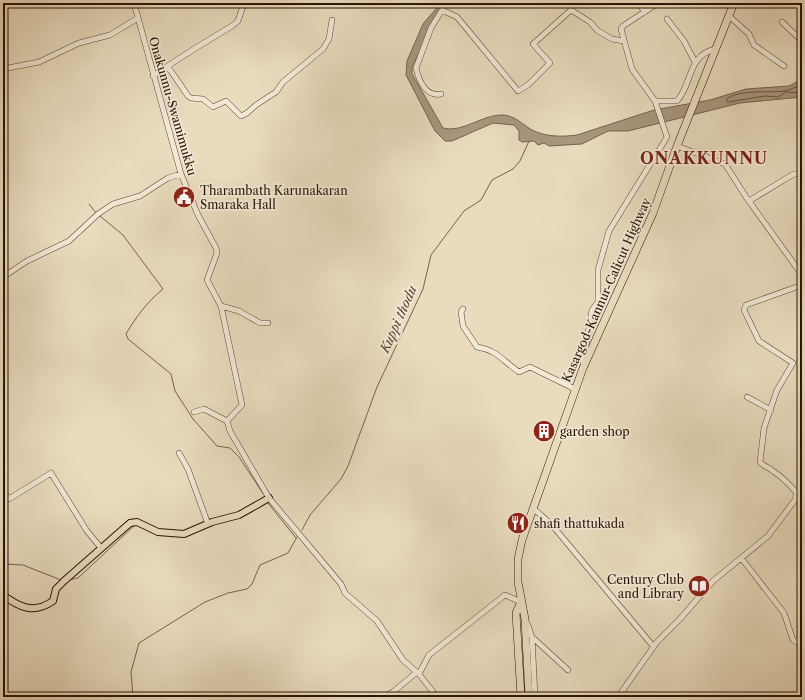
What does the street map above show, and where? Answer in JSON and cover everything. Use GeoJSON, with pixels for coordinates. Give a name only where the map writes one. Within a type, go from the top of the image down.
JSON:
{"type":"FeatureCollection","features":[{"type":"Feature","properties":{"kind":"highway"},"geometry":{"type":"LineString","coordinates":[[715,49],[734,3]]}},
{"type":"Feature","properties":{"kind":"highway","name":"Kasargod-Kannur-Calicut Highway"},"geometry":{"type":"LineString","coordinates":[[529,697],[525,619],[518,582],[518,559],[522,540],[583,368],[653,214],[696,95],[715,49]]}},
{"type":"Feature","properties":{"kind":"highway","name":"Kasargod-Kannur-Calicut Highway"},"geometry":{"type":"LineString","coordinates":[[521,602],[516,613],[522,697]]}},
{"type":"Feature","properties":{"kind":"main road"},"geometry":{"type":"LineString","coordinates":[[3,595],[11,601],[30,610],[45,606],[53,601],[56,589],[130,523],[137,522],[158,532],[184,534],[208,524],[239,515],[269,498]]}},
{"type":"Feature","properties":{"kind":"street","name":"Onakunnu-Swamimukku"},"geometry":{"type":"LineString","coordinates":[[134,3],[181,174],[198,215],[216,248],[216,253],[208,280],[220,306],[242,405],[227,421]]}},
{"type":"Feature","properties":{"kind":"street"},"geometry":{"type":"LineString","coordinates":[[153,76],[232,26],[238,21],[244,3]]}},
{"type":"Feature","properties":{"kind":"street"},"geometry":{"type":"LineString","coordinates":[[638,3],[644,12]]}},
{"type":"Feature","properties":{"kind":"street"},"geometry":{"type":"LineString","coordinates":[[583,368],[592,310],[598,302],[598,270],[609,231],[667,137],[655,102],[632,69],[621,29],[623,26],[658,3]]}},
{"type":"Feature","properties":{"kind":"street"},"geometry":{"type":"LineString","coordinates":[[441,94],[433,95],[427,92],[416,68],[431,28],[442,10],[457,17],[518,90],[528,85],[550,64],[533,44],[570,10],[590,22],[598,31],[612,39],[624,41]]}},
{"type":"Feature","properties":{"kind":"street"},"geometry":{"type":"LineString","coordinates":[[729,16],[749,34],[754,45],[784,66]]}},
{"type":"Feature","properties":{"kind":"street"},"geometry":{"type":"LineString","coordinates":[[3,69],[39,62],[79,43],[110,35],[138,18]]}},
{"type":"Feature","properties":{"kind":"street"},"geometry":{"type":"LineString","coordinates":[[667,19],[684,41],[695,62]]}},
{"type":"Feature","properties":{"kind":"street"},"geometry":{"type":"LineString","coordinates":[[166,67],[171,71],[184,91],[191,98],[203,99],[211,107],[226,101],[241,116],[247,114],[256,105],[276,92],[283,82],[323,49],[329,39],[332,20]]}},
{"type":"Feature","properties":{"kind":"street"},"geometry":{"type":"LineString","coordinates":[[782,22],[802,41]]}},
{"type":"Feature","properties":{"kind":"street"},"geometry":{"type":"LineString","coordinates":[[655,102],[677,101],[683,94],[695,62],[706,51],[715,49]]}},
{"type":"Feature","properties":{"kind":"street"},"geometry":{"type":"LineString","coordinates":[[677,146],[725,164],[749,201],[802,275]]}},
{"type":"Feature","properties":{"kind":"street"},"geometry":{"type":"LineString","coordinates":[[749,201],[792,175],[802,172]]}},
{"type":"Feature","properties":{"kind":"street"},"geometry":{"type":"LineString","coordinates":[[3,277],[27,261],[69,241],[98,214],[113,204],[140,196],[168,178],[181,174]]}},
{"type":"Feature","properties":{"kind":"street"},"geometry":{"type":"LineString","coordinates":[[618,697],[654,646],[713,581],[742,559],[768,536],[795,500],[797,493],[787,481],[772,470],[763,466],[760,462],[764,428],[770,410],[777,390],[793,363],[759,341],[744,310],[746,305],[802,285]]}},
{"type":"Feature","properties":{"kind":"street"},"geometry":{"type":"LineString","coordinates":[[220,306],[239,311],[260,323],[268,323]]}},
{"type":"Feature","properties":{"kind":"street"},"geometry":{"type":"LineString","coordinates":[[464,309],[461,312],[463,326],[477,347],[488,348],[502,356],[519,372],[530,367],[575,389]]}},
{"type":"Feature","properties":{"kind":"street"},"geometry":{"type":"LineString","coordinates":[[747,397],[770,410]]}},
{"type":"Feature","properties":{"kind":"street"},"geometry":{"type":"LineString","coordinates":[[194,412],[204,409],[227,421],[230,430],[269,498],[341,584],[345,592],[377,621],[403,660],[418,673],[437,697]]}},
{"type":"Feature","properties":{"kind":"street"},"geometry":{"type":"LineString","coordinates":[[179,453],[188,468],[208,524]]}},
{"type":"Feature","properties":{"kind":"street"},"geometry":{"type":"LineString","coordinates":[[3,491],[9,499],[51,473],[87,531],[101,548]]}},
{"type":"Feature","properties":{"kind":"street"},"geometry":{"type":"LineString","coordinates":[[534,509],[552,525],[654,646]]}},
{"type":"Feature","properties":{"kind":"street"},"geometry":{"type":"LineString","coordinates":[[742,559],[784,613],[793,640],[802,645]]}},
{"type":"Feature","properties":{"kind":"street"},"geometry":{"type":"LineString","coordinates":[[383,697],[393,692],[418,673],[430,656],[505,595],[521,602]]}},
{"type":"Feature","properties":{"kind":"street"},"geometry":{"type":"LineString","coordinates":[[525,619],[532,637],[535,697]]}},
{"type":"Feature","properties":{"kind":"street"},"geometry":{"type":"LineString","coordinates":[[532,637],[568,670]]}},
{"type":"Feature","properties":{"kind":"water"},"geometry":{"type":"Polygon","coordinates":[[[441,3],[448,3],[442,8],[412,67],[412,74],[443,128],[458,128],[494,116],[506,115],[514,118],[532,130],[543,134],[554,136],[571,136],[654,110],[710,100],[746,89],[789,86],[802,79],[802,97],[740,103],[628,131],[608,131],[582,144],[549,146],[544,143],[538,145],[534,141],[522,142],[519,140],[519,131],[514,125],[493,123],[452,141],[445,141],[435,131],[406,75],[407,61],[423,24],[441,3]]]}},
{"type":"Feature","properties":{"kind":"waterway","name":"Kuppi thodu"},"geometry":{"type":"LineString","coordinates":[[302,530],[310,515],[341,479],[348,466],[377,387],[423,289],[431,255],[464,211],[481,200],[492,180],[513,169],[520,161],[529,141]]}},
{"type":"Feature","properties":{"kind":"waterway"},"geometry":{"type":"LineString","coordinates":[[89,204],[96,213]]}},
{"type":"Feature","properties":{"kind":"waterway"},"geometry":{"type":"LineString","coordinates":[[100,216],[123,235],[163,289],[147,304],[138,316],[126,334],[128,339],[171,374],[175,391],[193,419],[217,446],[230,448],[239,457],[264,495]]}},
{"type":"Feature","properties":{"kind":"waterway"},"geometry":{"type":"LineString","coordinates":[[268,503],[296,538]]}},
{"type":"Feature","properties":{"kind":"waterway"},"geometry":{"type":"LineString","coordinates":[[69,580],[78,578],[135,525]]}},
{"type":"Feature","properties":{"kind":"waterway"},"geometry":{"type":"LineString","coordinates":[[133,697],[131,672],[139,643],[205,602],[228,593],[247,589],[252,584],[260,565],[288,553],[297,537]]}},
{"type":"Feature","properties":{"kind":"waterway"},"geometry":{"type":"LineString","coordinates":[[3,564],[23,565],[61,580]]}},
{"type":"Feature","properties":{"kind":"place","name":"Tharambath Karunakaran Smaraka Hall"},"geometry":{"type":"Point","coordinates":[184,197]}},
{"type":"Feature","properties":{"kind":"place","name":"garden shop"},"geometry":{"type":"Point","coordinates":[544,431]}},
{"type":"Feature","properties":{"kind":"place","name":"shafi thattukada"},"geometry":{"type":"Point","coordinates":[518,523]}},
{"type":"Feature","properties":{"kind":"place","name":"Century Club and Library"},"geometry":{"type":"Point","coordinates":[699,586]}},
{"type":"Feature","properties":{"kind":"district","name":"ONAKKUNNU"},"geometry":{"type":"Point","coordinates":[704,158]}}]}
